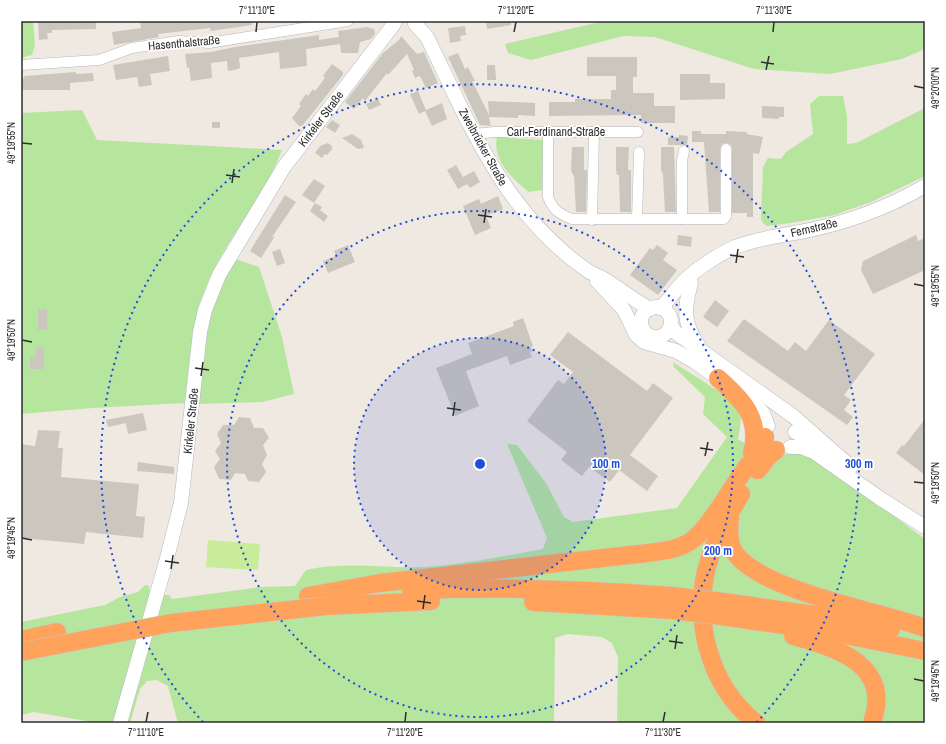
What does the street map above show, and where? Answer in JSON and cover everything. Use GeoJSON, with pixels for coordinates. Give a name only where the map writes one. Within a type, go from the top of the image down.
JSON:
{"type":"FeatureCollection","features":[{"type":"Feature","properties":{"kind":"highway"},"geometry":{"type":"LineString","coordinates":[[718,378],[742,400],[752,420],[755,433],[754,447],[748,465]]}},
{"type":"Feature","properties":{"kind":"highway"},"geometry":{"type":"LineString","coordinates":[[21,640],[170,612],[308,596],[380,583],[669,550],[684,545],[696,537],[709,522],[748,465],[757,456],[763,446],[775,440]]}},
{"type":"Feature","properties":{"kind":"highway"},"geometry":{"type":"LineString","coordinates":[[756,723],[739,706],[725,688],[715,669],[709,652],[701,617],[702,593],[710,557],[717,538],[730,513],[754,474],[768,457],[775,440]]}},
{"type":"Feature","properties":{"kind":"highway"},"geometry":{"type":"LineString","coordinates":[[730,513],[730,540],[733,550],[749,567],[786,585],[925,628]]}},
{"type":"Feature","properties":{"kind":"highway"},"geometry":{"type":"LineString","coordinates":[[308,596],[442,589],[522,589],[722,609],[836,618],[925,636]]}},
{"type":"Feature","properties":{"kind":"highway"},"geometry":{"type":"LineString","coordinates":[[21,652],[61,643],[172,623],[326,606],[477,601],[634,600]]}},
{"type":"Feature","properties":{"kind":"highway"},"geometry":{"type":"LineString","coordinates":[[722,609],[741,618],[836,649],[854,659],[865,669],[875,690],[875,714],[872,723]]}},
{"type":"Feature","properties":{"kind":"highway"},"geometry":{"type":"LineString","coordinates":[[741,618],[830,632],[925,651]]}},
{"type":"Feature","properties":{"kind":"main road"},"geometry":{"type":"LineString","coordinates":[[393,23],[398,27],[407,29],[416,23]]}},
{"type":"Feature","properties":{"kind":"main road","name":"Kirkeler Straße"},"geometry":{"type":"LineString","coordinates":[[120,723],[168,556],[181,502],[200,332],[212,289],[284,167],[393,23]]}},
{"type":"Feature","properties":{"kind":"main road","name":"Zweibrücker Straße"},"geometry":{"type":"LineString","coordinates":[[416,23],[428,37],[474,134],[499,178],[527,216],[593,277],[624,310],[636,335],[644,342],[676,351],[695,362],[753,403],[763,413],[775,440]]}},
{"type":"Feature","properties":{"kind":"main road","name":"Fernstraße"},"geometry":{"type":"LineString","coordinates":[[659,315],[665,304],[681,283],[704,266],[733,248],[744,244],[837,223],[905,198],[925,186]]}},
{"type":"Feature","properties":{"kind":"main road","name":"Fernstraße"},"geometry":{"type":"LineString","coordinates":[[659,315],[691,283],[704,266]]}},
{"type":"Feature","properties":{"kind":"main road","name":"Zweibrücker Straße"},"geometry":{"type":"LineString","coordinates":[[593,277],[604,279],[659,315],[675,332],[711,357],[736,377],[793,428],[795,432],[811,440],[925,522]]}},
{"type":"Feature","properties":{"kind":"main road"},"geometry":{"type":"LineString","coordinates":[[691,283],[687,297],[686,320],[689,331],[698,345],[711,357]]}},
{"type":"Feature","properties":{"kind":"main road"},"geometry":{"type":"LineString","coordinates":[[659,315],[667,332],[660,336]]}},
{"type":"Feature","properties":{"kind":"main road","name":"Zweibrücker Straße"},"geometry":{"type":"LineString","coordinates":[[659,315],[642,326],[647,334],[660,336],[676,345],[695,362]]}},
{"type":"Feature","properties":{"kind":"main road","name":"Zweibrücker Straße"},"geometry":{"type":"LineString","coordinates":[[736,377],[793,416],[850,467]]}},
{"type":"Feature","properties":{"kind":"main road"},"geometry":{"type":"LineString","coordinates":[[775,440],[776,421],[785,422]]}},
{"type":"Feature","properties":{"kind":"main road"},"geometry":{"type":"LineString","coordinates":[[775,440],[794,440],[795,432]]}},
{"type":"Feature","properties":{"kind":"main road"},"geometry":{"type":"LineString","coordinates":[[775,440],[814,452],[881,499],[925,527]]}},
{"type":"Feature","properties":{"kind":"street","name":"Hasenthalstraße"},"geometry":{"type":"LineString","coordinates":[[21,65],[98,60],[132,48],[179,41],[209,43],[348,21]]}},
{"type":"Feature","properties":{"kind":"street","name":"Carl-Ferdinand-Straße"},"geometry":{"type":"LineString","coordinates":[[474,134],[494,132],[638,132]]}},
{"type":"Feature","properties":{"kind":"street"},"geometry":{"type":"LineString","coordinates":[[548,133],[547,189],[552,207],[560,214],[572,219],[726,218],[726,149]]}},
{"type":"Feature","properties":{"kind":"street"},"geometry":{"type":"LineString","coordinates":[[592,220],[594,133]]}},
{"type":"Feature","properties":{"kind":"street"},"geometry":{"type":"LineString","coordinates":[[682,219],[682,162],[684,151]]}},
{"type":"Feature","properties":{"kind":"street"},"geometry":{"type":"LineString","coordinates":[[637,219],[639,152]]}},
{"type":"Feature","properties":{"kind":"green space"},"geometry":{"type":"Polygon","coordinates":[[[21,21],[33,21],[35,45],[32,55],[21,58],[21,21]]]}},
{"type":"Feature","properties":{"kind":"green space"},"geometry":{"type":"Polygon","coordinates":[[[604,21],[925,21],[925,49],[902,59],[830,74],[754,69],[655,37],[623,36],[531,60],[508,53],[505,44],[604,21]]]}},
{"type":"Feature","properties":{"kind":"green space"},"geometry":{"type":"Polygon","coordinates":[[[819,96],[843,96],[847,117],[847,144],[856,143],[925,108],[925,176],[871,202],[834,215],[767,226],[761,219],[763,167],[768,158],[781,159],[786,152],[813,134],[810,104],[819,96]]]}},
{"type":"Feature","properties":{"kind":"green space"},"geometry":{"type":"Polygon","coordinates":[[[82,110],[97,140],[282,150],[275,167],[257,199],[218,261],[204,292],[192,339],[185,403],[21,414],[21,113],[82,110]]]}},
{"type":"Feature","properties":{"kind":"green space"},"geometry":{"type":"Polygon","coordinates":[[[497,137],[543,140],[542,190],[529,192],[510,175],[500,161],[496,145],[497,137]]]}},
{"type":"Feature","properties":{"kind":"green space"},"geometry":{"type":"Polygon","coordinates":[[[236,259],[259,267],[282,337],[294,394],[262,402],[197,404],[206,328],[214,300],[227,272],[236,259]]]}},
{"type":"Feature","properties":{"kind":"green space"},"geometry":{"type":"Polygon","coordinates":[[[673,362],[711,386],[737,408],[741,420],[738,439],[769,459],[799,451],[814,457],[925,539],[925,723],[617,723],[618,657],[612,643],[602,637],[567,634],[555,638],[554,723],[178,723],[168,686],[157,680],[147,681],[140,689],[130,723],[98,723],[34,712],[21,715],[21,622],[105,605],[120,597],[138,592],[145,585],[149,586],[150,595],[169,595],[172,599],[261,587],[295,586],[306,570],[321,567],[440,566],[543,549],[547,538],[507,444],[517,445],[546,483],[564,517],[573,522],[677,508],[727,437],[703,414],[705,397],[674,367],[673,362]]]}},
{"type":"Feature","properties":{"kind":"green space"},"geometry":{"type":"Polygon","coordinates":[[[208,540],[260,544],[258,570],[206,567],[208,540]]]}},
{"type":"Feature","properties":{"kind":"building"},"geometry":{"type":"Polygon","coordinates":[[[38,21],[96,21],[96,29],[52,30],[52,33],[47,33],[48,39],[39,40],[38,21]]]}},
{"type":"Feature","properties":{"kind":"building"},"geometry":{"type":"Polygon","coordinates":[[[140,21],[251,21],[252,25],[211,31],[210,28],[158,34],[159,37],[114,45],[112,32],[141,28],[140,21]]]}},
{"type":"Feature","properties":{"kind":"building"},"geometry":{"type":"Polygon","coordinates":[[[486,21],[511,21],[511,25],[487,29],[486,21]]]}},
{"type":"Feature","properties":{"kind":"building"},"geometry":{"type":"Polygon","coordinates":[[[465,26],[466,35],[460,36],[461,41],[450,43],[448,28],[465,26]]]}},
{"type":"Feature","properties":{"kind":"building"},"geometry":{"type":"Polygon","coordinates":[[[367,27],[374,29],[375,34],[371,39],[360,42],[358,53],[341,53],[340,44],[306,49],[307,66],[280,69],[279,52],[239,58],[240,68],[235,70],[228,71],[227,61],[211,63],[212,78],[191,81],[189,67],[187,68],[185,54],[211,52],[235,47],[319,35],[319,40],[339,37],[338,31],[367,27]]]}},
{"type":"Feature","properties":{"kind":"building"},"geometry":{"type":"Polygon","coordinates":[[[401,36],[417,54],[424,52],[438,83],[426,88],[420,76],[415,78],[412,71],[414,70],[407,54],[388,75],[387,73],[365,101],[363,98],[354,109],[345,102],[383,53],[400,39],[401,36]]]}},
{"type":"Feature","properties":{"kind":"building"},"geometry":{"type":"Polygon","coordinates":[[[458,53],[465,69],[468,67],[475,81],[472,81],[489,115],[488,101],[535,103],[535,116],[518,115],[518,118],[489,117],[491,126],[480,125],[448,57],[458,53]]]}},
{"type":"Feature","properties":{"kind":"building"},"geometry":{"type":"Polygon","coordinates":[[[168,56],[170,71],[150,74],[152,85],[139,87],[137,77],[116,80],[113,65],[168,56]]]}},
{"type":"Feature","properties":{"kind":"building"},"geometry":{"type":"Polygon","coordinates":[[[587,57],[637,57],[637,77],[633,77],[633,93],[654,93],[654,106],[675,106],[675,123],[641,123],[641,115],[549,116],[549,102],[575,102],[575,99],[611,99],[611,90],[616,90],[616,76],[587,76],[587,57]]]}},
{"type":"Feature","properties":{"kind":"building"},"geometry":{"type":"Polygon","coordinates":[[[332,64],[343,72],[343,75],[302,126],[299,126],[292,118],[301,106],[299,104],[306,94],[308,96],[313,89],[315,91],[325,78],[323,76],[332,64]]]}},
{"type":"Feature","properties":{"kind":"building"},"geometry":{"type":"Polygon","coordinates":[[[487,65],[495,65],[496,80],[487,80],[487,65]]]}},
{"type":"Feature","properties":{"kind":"building"},"geometry":{"type":"Polygon","coordinates":[[[76,72],[76,74],[93,73],[94,81],[70,83],[70,90],[21,90],[21,78],[24,78],[24,76],[76,72]]]}},
{"type":"Feature","properties":{"kind":"building"},"geometry":{"type":"Polygon","coordinates":[[[680,74],[710,74],[710,83],[725,83],[725,99],[680,100],[680,74]]]}},
{"type":"Feature","properties":{"kind":"building"},"geometry":{"type":"Polygon","coordinates":[[[418,91],[426,110],[442,103],[447,119],[432,126],[425,111],[419,114],[410,94],[418,91]]]}},
{"type":"Feature","properties":{"kind":"building"},"geometry":{"type":"Polygon","coordinates":[[[378,99],[381,105],[369,110],[366,104],[378,99]]]}},
{"type":"Feature","properties":{"kind":"building"},"geometry":{"type":"Polygon","coordinates":[[[762,106],[784,107],[784,117],[779,117],[779,119],[762,118],[762,106]]]}},
{"type":"Feature","properties":{"kind":"building"},"geometry":{"type":"Polygon","coordinates":[[[332,120],[340,125],[335,133],[326,127],[332,120]]]}},
{"type":"Feature","properties":{"kind":"building"},"geometry":{"type":"Polygon","coordinates":[[[212,122],[220,122],[220,128],[212,128],[212,122]]]}},
{"type":"Feature","properties":{"kind":"building"},"geometry":{"type":"Polygon","coordinates":[[[692,131],[701,131],[701,134],[726,134],[726,131],[747,132],[747,134],[763,137],[759,154],[753,153],[753,217],[747,217],[747,213],[732,213],[732,149],[731,145],[726,143],[722,144],[720,149],[720,212],[709,212],[704,142],[692,142],[692,131]]]}},
{"type":"Feature","properties":{"kind":"building"},"geometry":{"type":"Polygon","coordinates":[[[352,134],[361,140],[364,148],[358,149],[342,138],[352,134]]]}},
{"type":"Feature","properties":{"kind":"building"},"geometry":{"type":"Polygon","coordinates":[[[679,135],[688,136],[687,145],[668,145],[668,137],[679,137],[679,135]]]}},
{"type":"Feature","properties":{"kind":"building"},"geometry":{"type":"Polygon","coordinates":[[[328,143],[332,146],[332,149],[327,155],[325,154],[322,158],[315,153],[320,146],[328,143]]]}},
{"type":"Feature","properties":{"kind":"building"},"geometry":{"type":"Polygon","coordinates":[[[572,147],[584,147],[584,170],[587,170],[586,212],[576,212],[574,175],[571,170],[572,147]]]}},
{"type":"Feature","properties":{"kind":"building"},"geometry":{"type":"Polygon","coordinates":[[[616,147],[629,147],[628,170],[631,170],[631,212],[620,212],[619,175],[617,175],[616,170],[616,147]]]}},
{"type":"Feature","properties":{"kind":"building"},"geometry":{"type":"Polygon","coordinates":[[[661,147],[674,147],[676,212],[665,212],[663,175],[661,170],[661,147]]]}},
{"type":"Feature","properties":{"kind":"building"},"geometry":{"type":"Polygon","coordinates":[[[456,165],[463,177],[474,171],[480,182],[470,188],[467,184],[458,189],[447,170],[456,165]]]}},
{"type":"Feature","properties":{"kind":"building"},"geometry":{"type":"Polygon","coordinates":[[[314,179],[325,186],[314,203],[302,195],[314,179]]]}},
{"type":"Feature","properties":{"kind":"building"},"geometry":{"type":"Polygon","coordinates":[[[285,195],[296,202],[272,237],[275,236],[261,258],[250,251],[285,195]]]}},
{"type":"Feature","properties":{"kind":"building"},"geometry":{"type":"Polygon","coordinates":[[[498,196],[503,209],[486,216],[491,228],[475,235],[463,206],[479,199],[481,204],[498,196]]]}},
{"type":"Feature","properties":{"kind":"building"},"geometry":{"type":"Polygon","coordinates":[[[315,203],[322,207],[320,210],[328,216],[324,222],[310,211],[315,203]]]}},
{"type":"Feature","properties":{"kind":"building"},"geometry":{"type":"Polygon","coordinates":[[[678,235],[692,237],[691,247],[677,245],[678,235]]]}},
{"type":"Feature","properties":{"kind":"building"},"geometry":{"type":"Polygon","coordinates":[[[916,235],[918,241],[925,238],[925,270],[873,294],[861,270],[863,261],[916,235]]]}},
{"type":"Feature","properties":{"kind":"building"},"geometry":{"type":"Polygon","coordinates":[[[348,245],[355,262],[328,273],[323,261],[336,256],[334,251],[348,245]]]}},
{"type":"Feature","properties":{"kind":"building"},"geometry":{"type":"Polygon","coordinates":[[[657,245],[668,253],[663,260],[677,270],[658,295],[630,275],[650,248],[653,250],[657,245]]]}},
{"type":"Feature","properties":{"kind":"building"},"geometry":{"type":"Polygon","coordinates":[[[280,249],[285,263],[277,266],[272,252],[280,249]]]}},
{"type":"Feature","properties":{"kind":"building"},"geometry":{"type":"Polygon","coordinates":[[[715,300],[729,311],[717,327],[703,317],[715,300]]]}},
{"type":"Feature","properties":{"kind":"building"},"geometry":{"type":"Polygon","coordinates":[[[38,309],[47,309],[47,330],[38,330],[38,309]]]}},
{"type":"Feature","properties":{"kind":"building"},"geometry":{"type":"Polygon","coordinates":[[[523,318],[533,346],[531,347],[533,351],[530,352],[532,357],[510,365],[507,356],[466,371],[479,406],[455,416],[436,368],[472,354],[468,343],[514,326],[513,322],[523,318]]]}},
{"type":"Feature","properties":{"kind":"building"},"geometry":{"type":"Polygon","coordinates":[[[744,319],[788,351],[795,342],[806,351],[829,320],[875,354],[844,395],[851,400],[844,410],[853,417],[847,425],[727,341],[744,319]]]}},
{"type":"Feature","properties":{"kind":"building"},"geometry":{"type":"Polygon","coordinates":[[[568,332],[647,391],[653,383],[673,398],[630,455],[658,476],[647,491],[619,470],[610,482],[589,467],[582,476],[561,460],[567,452],[527,421],[558,380],[564,384],[573,372],[550,355],[568,332]]]}},
{"type":"Feature","properties":{"kind":"building"},"geometry":{"type":"Polygon","coordinates":[[[36,348],[44,348],[44,369],[30,369],[30,357],[36,357],[36,348]]]}},
{"type":"Feature","properties":{"kind":"building"},"geometry":{"type":"Polygon","coordinates":[[[143,413],[147,430],[128,434],[126,423],[108,427],[106,420],[143,413]]]}},
{"type":"Feature","properties":{"kind":"building"},"geometry":{"type":"Polygon","coordinates":[[[239,417],[250,418],[254,428],[263,428],[269,438],[263,445],[267,455],[262,464],[266,472],[259,482],[248,481],[245,474],[235,473],[231,480],[219,479],[214,467],[220,459],[215,451],[221,443],[217,434],[223,425],[234,425],[239,417]]]}},
{"type":"Feature","properties":{"kind":"building"},"geometry":{"type":"Polygon","coordinates":[[[925,419],[925,475],[896,453],[902,445],[904,446],[925,419]]]}},
{"type":"Feature","properties":{"kind":"building"},"geometry":{"type":"Polygon","coordinates":[[[38,430],[60,431],[58,448],[63,448],[61,477],[139,484],[136,516],[145,517],[143,538],[86,532],[84,544],[21,538],[21,444],[35,446],[38,430]]]}},
{"type":"Feature","properties":{"kind":"building"},"geometry":{"type":"Polygon","coordinates":[[[138,462],[174,467],[174,474],[137,471],[138,462]]]}}]}
